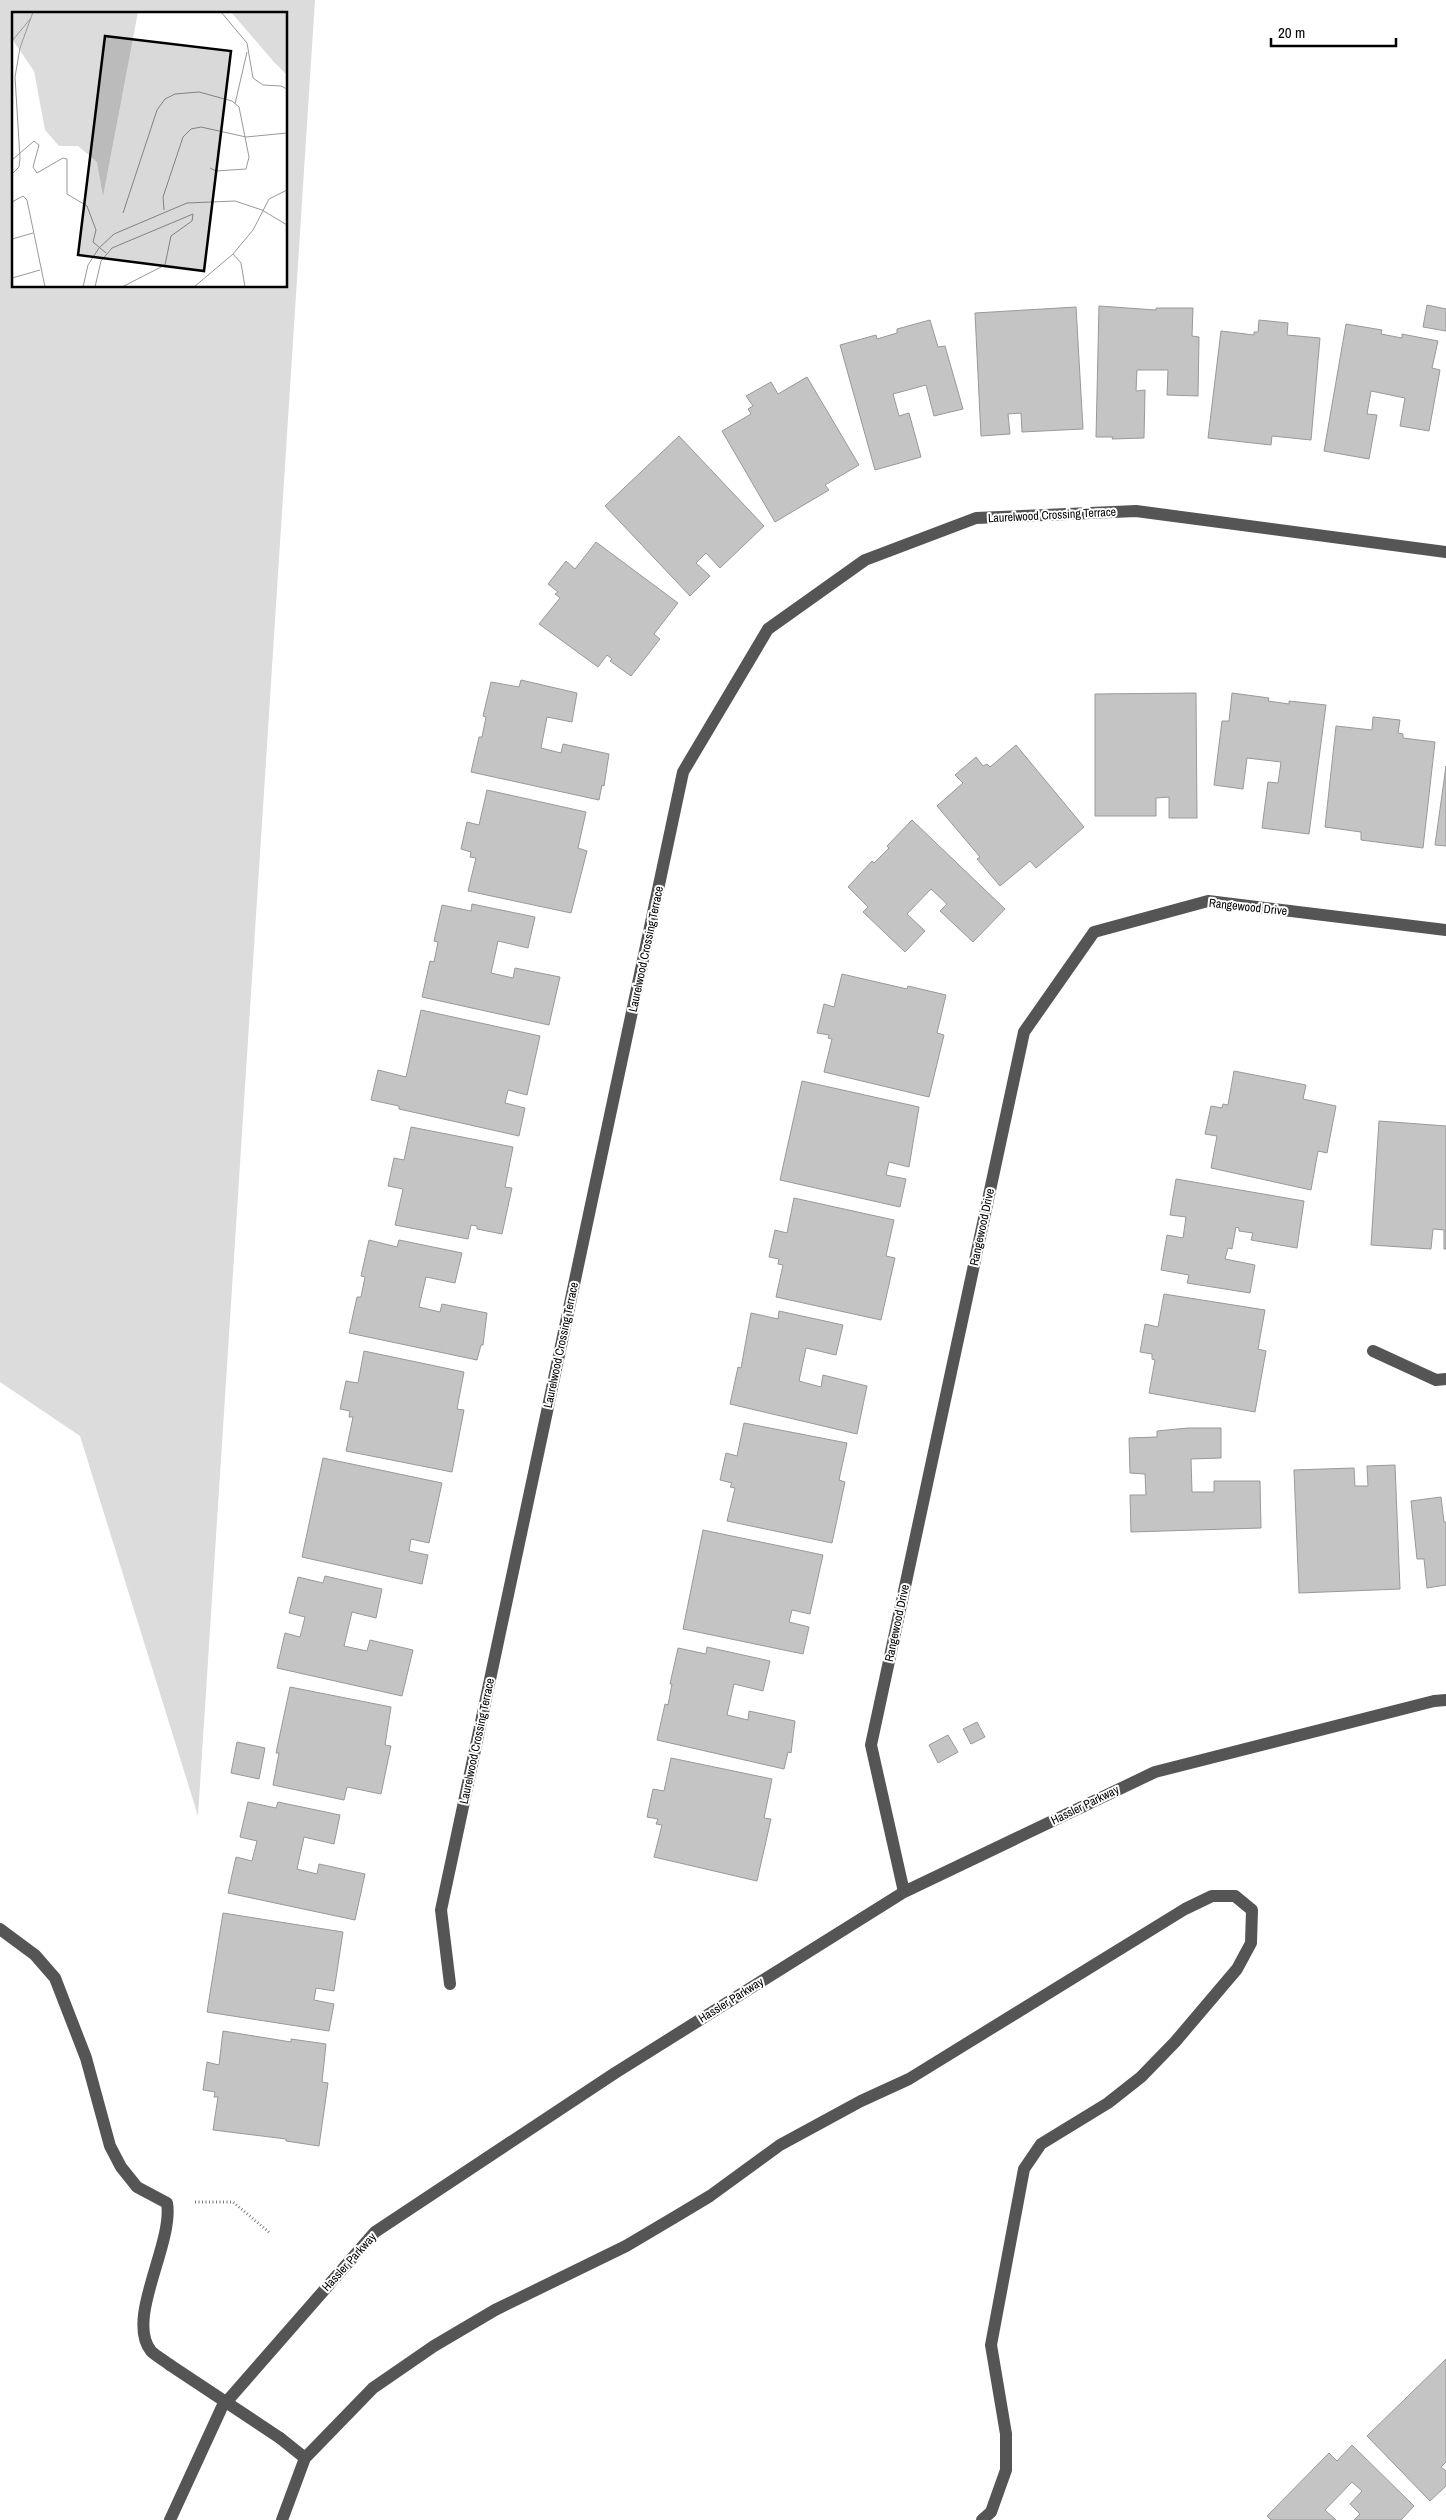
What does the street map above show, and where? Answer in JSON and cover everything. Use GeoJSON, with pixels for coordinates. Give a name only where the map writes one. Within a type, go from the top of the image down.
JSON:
{"type":"FeatureCollection","features":[{"type":"Feature","properties":{"kind":"street","name":"Laurelwood Crossing Terrace"},"geometry":{"type":"LineString","coordinates":[[450,1984],[441,1910],[684,772],[768,629],[865,560],[976,518],[1136,511],[1446,552]]}},
{"type":"Feature","properties":{"kind":"street","name":"Rangewood Drive"},"geometry":{"type":"LineString","coordinates":[[904,1892],[871,1745],[1024,1032],[1094,932],[1208,901],[1446,930]]}},
{"type":"Feature","properties":{"kind":"street"},"geometry":{"type":"LineString","coordinates":[[1373,1351],[1436,1380],[1446,1379]]}},
{"type":"Feature","properties":{"kind":"street","name":"Hassler Parkway"},"geometry":{"type":"LineString","coordinates":[[170,2520],[222,2408],[375,2232],[615,2073],[904,1892],[1154,1772],[1424,1703],[1446,1700]]}},
{"type":"Feature","properties":{"kind":"street"},"geometry":{"type":"LineString","coordinates":[[282,2520],[305,2458],[373,2388],[434,2346],[494,2310],[626,2246],[710,2196],[780,2145],[861,2101],[909,2079],[1185,1910],[1212,1896],[1235,1896],[1252,1910],[1251,1943],[1237,1969],[1175,2042],[1142,2077],[1108,2103],[1041,2144],[1024,2169],[991,2345],[1006,2434],[1006,2470],[991,2512],[982,2520]]}},
{"type":"Feature","properties":{"kind":"street"},"geometry":{"type":"LineString","coordinates":[[0,1929],[36,1955],[55,1978],[86,2058],[110,2146],[122,2167],[137,2187],[167,2203],[167,2226],[146,2305],[144,2334],[151,2351],[280,2438],[305,2458]]}},
{"type":"Feature","properties":{"kind":"path"},"geometry":{"type":"LineString","coordinates":[[167,2203],[233,2202],[270,2234]]}},
{"type":"Feature","properties":{"kind":"shaded area"},"geometry":{"type":"Polygon","coordinates":[[[0,0],[315,0],[198,1816],[80,1436],[0,1382],[0,0]]]}},
{"type":"Feature","properties":{"kind":"building"},"geometry":{"type":"Polygon","coordinates":[[[1427,305],[1446,309],[1446,331],[1423,327],[1427,305]]]}},
{"type":"Feature","properties":{"kind":"building"},"geometry":{"type":"Polygon","coordinates":[[[1099,306],[1156,310],[1156,308],[1193,308],[1192,336],[1199,337],[1198,396],[1167,395],[1168,370],[1137,370],[1136,391],[1145,390],[1144,438],[1112,439],[1113,437],[1096,437],[1099,306]]]}},
{"type":"Feature","properties":{"kind":"building"},"geometry":{"type":"Polygon","coordinates":[[[1076,307],[1083,429],[1022,432],[1021,413],[1008,414],[1010,434],[981,436],[975,313],[1076,307]]]}},
{"type":"Feature","properties":{"kind":"building"},"geometry":{"type":"Polygon","coordinates":[[[930,320],[938,347],[945,346],[963,409],[934,416],[926,385],[893,394],[899,416],[909,413],[921,457],[875,470],[840,345],[876,335],[877,339],[897,333],[897,329],[930,320]]]}},
{"type":"Feature","properties":{"kind":"building"},"geometry":{"type":"Polygon","coordinates":[[[1259,320],[1288,323],[1287,335],[1320,338],[1311,440],[1272,436],[1271,445],[1208,438],[1221,331],[1254,335],[1254,332],[1258,332],[1259,320]]]}},
{"type":"Feature","properties":{"kind":"building"},"geometry":{"type":"Polygon","coordinates":[[[1346,324],[1382,330],[1381,334],[1402,338],[1402,334],[1438,341],[1432,368],[1440,370],[1429,431],[1400,426],[1405,398],[1371,391],[1367,414],[1377,415],[1369,459],[1324,451],[1346,324]]]}},
{"type":"Feature","properties":{"kind":"building"},"geometry":{"type":"Polygon","coordinates":[[[807,377],[859,465],[825,485],[829,490],[775,522],[722,431],[751,414],[748,409],[753,406],[746,396],[771,382],[778,394],[807,377]]]}},
{"type":"Feature","properties":{"kind":"building"},"geometry":{"type":"Polygon","coordinates":[[[679,436],[764,526],[720,568],[706,553],[696,563],[710,576],[690,596],[605,506],[679,436]]]}},
{"type":"Feature","properties":{"kind":"building"},"geometry":{"type":"Polygon","coordinates":[[[596,542],[678,603],[654,634],[660,639],[631,676],[610,661],[612,659],[607,655],[598,667],[539,624],[560,598],[555,594],[558,592],[548,584],[566,561],[575,569],[596,542]]]}},
{"type":"Feature","properties":{"kind":"building"},"geometry":{"type":"Polygon","coordinates":[[[521,680],[577,693],[572,722],[547,717],[541,748],[561,753],[563,744],[609,754],[604,786],[602,785],[599,800],[471,772],[479,737],[482,737],[486,717],[483,716],[491,682],[519,687],[521,680]]]}},
{"type":"Feature","properties":{"kind":"building"},"geometry":{"type":"Polygon","coordinates":[[[1196,693],[1197,818],[1169,818],[1169,797],[1156,798],[1156,816],[1095,816],[1095,694],[1196,693]]]}},
{"type":"Feature","properties":{"kind":"building"},"geometry":{"type":"Polygon","coordinates":[[[1232,693],[1269,698],[1268,701],[1289,704],[1289,701],[1326,705],[1309,834],[1262,828],[1268,782],[1278,783],[1281,762],[1247,758],[1243,789],[1214,785],[1222,721],[1229,721],[1232,693]]]}},
{"type":"Feature","properties":{"kind":"building"},"geometry":{"type":"Polygon","coordinates":[[[1373,717],[1400,720],[1398,733],[1403,734],[1403,738],[1435,742],[1423,848],[1361,840],[1361,832],[1325,827],[1336,726],[1372,730],[1373,717]]]}},
{"type":"Feature","properties":{"kind":"building"},"geometry":{"type":"Polygon","coordinates":[[[1016,745],[1084,827],[1036,868],[1030,861],[1000,886],[977,859],[980,857],[937,806],[963,783],[955,775],[976,757],[983,766],[987,764],[990,767],[1016,745]]]}},
{"type":"Feature","properties":{"kind":"building"},"geometry":{"type":"Polygon","coordinates":[[[1446,766],[1446,846],[1435,845],[1446,766]]]}},
{"type":"Feature","properties":{"kind":"building"},"geometry":{"type":"Polygon","coordinates":[[[487,790],[586,812],[578,848],[587,851],[571,913],[468,891],[476,858],[470,857],[471,852],[461,849],[467,822],[479,825],[487,790]]]}},
{"type":"Feature","properties":{"kind":"building"},"geometry":{"type":"Polygon","coordinates":[[[912,820],[1005,909],[973,942],[940,911],[947,904],[931,889],[907,914],[925,931],[905,952],[863,912],[868,907],[848,887],[872,861],[874,863],[889,848],[887,846],[912,820]]]}},
{"type":"Feature","properties":{"kind":"building"},"geometry":{"type":"Polygon","coordinates":[[[472,904],[535,917],[528,948],[498,941],[491,973],[513,978],[515,968],[560,977],[549,1025],[422,997],[430,961],[434,962],[438,942],[434,941],[442,905],[471,911],[472,904]]]}},
{"type":"Feature","properties":{"kind":"building"},"geometry":{"type":"Polygon","coordinates":[[[842,974],[907,989],[908,986],[946,995],[937,1033],[944,1035],[929,1097],[824,1072],[832,1039],[828,1038],[829,1035],[817,1033],[824,1004],[834,1007],[842,974]]]}},
{"type":"Feature","properties":{"kind":"building"},"geometry":{"type":"Polygon","coordinates":[[[421,1010],[540,1036],[527,1095],[508,1090],[505,1103],[525,1108],[519,1136],[399,1109],[399,1106],[371,1100],[378,1070],[406,1077],[421,1010]]]}},
{"type":"Feature","properties":{"kind":"building"},"geometry":{"type":"Polygon","coordinates":[[[1234,1071],[1306,1085],[1303,1099],[1336,1106],[1327,1153],[1318,1151],[1311,1190],[1211,1168],[1217,1136],[1205,1134],[1211,1106],[1222,1108],[1223,1104],[1228,1105],[1234,1071]]]}},
{"type":"Feature","properties":{"kind":"building"},"geometry":{"type":"Polygon","coordinates":[[[802,1081],[919,1107],[909,1167],[889,1162],[886,1175],[906,1179],[900,1207],[780,1180],[802,1081]]]}},
{"type":"Feature","properties":{"kind":"building"},"geometry":{"type":"Polygon","coordinates":[[[1379,1121],[1446,1126],[1446,1249],[1444,1249],[1444,1230],[1433,1229],[1431,1249],[1371,1245],[1379,1121]]]}},
{"type":"Feature","properties":{"kind":"building"},"geometry":{"type":"Polygon","coordinates":[[[411,1127],[513,1147],[505,1187],[512,1188],[502,1234],[477,1229],[477,1226],[471,1225],[468,1239],[395,1225],[403,1189],[388,1186],[394,1158],[404,1160],[411,1127]]]}},
{"type":"Feature","properties":{"kind":"building"},"geometry":{"type":"Polygon","coordinates":[[[1176,1179],[1304,1201],[1297,1248],[1251,1240],[1253,1233],[1239,1231],[1239,1228],[1236,1227],[1232,1249],[1228,1248],[1225,1259],[1255,1265],[1250,1293],[1187,1283],[1189,1275],[1161,1270],[1167,1235],[1183,1238],[1186,1217],[1170,1215],[1176,1179]]]}},
{"type":"Feature","properties":{"kind":"building"},"geometry":{"type":"Polygon","coordinates":[[[794,1198],[894,1220],[886,1256],[895,1258],[881,1320],[776,1297],[783,1265],[778,1264],[779,1259],[769,1257],[775,1230],[787,1233],[794,1198]]]}},
{"type":"Feature","properties":{"kind":"building"},"geometry":{"type":"Polygon","coordinates":[[[369,1240],[397,1247],[399,1240],[462,1253],[455,1283],[426,1277],[419,1307],[440,1312],[442,1304],[487,1313],[483,1345],[481,1345],[477,1360],[349,1333],[357,1297],[361,1297],[365,1277],[361,1276],[369,1240]]]}},
{"type":"Feature","properties":{"kind":"building"},"geometry":{"type":"Polygon","coordinates":[[[1164,1294],[1265,1310],[1258,1349],[1266,1351],[1255,1412],[1149,1393],[1155,1360],[1152,1359],[1152,1354],[1140,1352],[1145,1324],[1158,1327],[1164,1294]]]}},
{"type":"Feature","properties":{"kind":"building"},"geometry":{"type":"Polygon","coordinates":[[[779,1311],[843,1325],[836,1355],[806,1348],[799,1381],[821,1387],[823,1375],[867,1386],[857,1434],[730,1404],[738,1367],[741,1368],[751,1313],[778,1319],[779,1311]]]}},
{"type":"Feature","properties":{"kind":"building"},"geometry":{"type":"Polygon","coordinates":[[[364,1351],[464,1372],[457,1409],[464,1410],[452,1472],[346,1451],[353,1417],[349,1417],[350,1411],[340,1409],[346,1381],[358,1383],[364,1351]]]}},
{"type":"Feature","properties":{"kind":"building"},"geometry":{"type":"Polygon","coordinates":[[[744,1423],[847,1443],[839,1480],[845,1482],[832,1543],[727,1521],[735,1488],[730,1487],[732,1483],[720,1480],[726,1453],[737,1456],[744,1423]]]}},
{"type":"Feature","properties":{"kind":"building"},"geometry":{"type":"Polygon","coordinates":[[[1188,1428],[1221,1428],[1221,1458],[1191,1459],[1192,1492],[1214,1492],[1214,1481],[1260,1481],[1261,1528],[1131,1532],[1130,1495],[1146,1495],[1145,1474],[1130,1473],[1129,1438],[1157,1437],[1157,1431],[1188,1428]]]}},
{"type":"Feature","properties":{"kind":"building"},"geometry":{"type":"Polygon","coordinates":[[[323,1458],[442,1483],[429,1543],[411,1539],[409,1551],[428,1555],[422,1584],[302,1557],[323,1458]]]}},
{"type":"Feature","properties":{"kind":"building"},"geometry":{"type":"Polygon","coordinates":[[[1395,1465],[1400,1589],[1299,1593],[1294,1470],[1354,1468],[1355,1486],[1368,1486],[1367,1466],[1395,1465]]]}},
{"type":"Feature","properties":{"kind":"building"},"geometry":{"type":"Polygon","coordinates":[[[1441,1497],[1444,1522],[1446,1522],[1446,1585],[1427,1588],[1424,1559],[1417,1559],[1411,1501],[1441,1497]]]}},
{"type":"Feature","properties":{"kind":"building"},"geometry":{"type":"Polygon","coordinates":[[[703,1530],[823,1555],[810,1614],[792,1610],[789,1622],[809,1627],[803,1654],[683,1629],[703,1530]]]}},
{"type":"Feature","properties":{"kind":"building"},"geometry":{"type":"Polygon","coordinates":[[[325,1576],[382,1589],[376,1618],[352,1612],[344,1646],[367,1651],[370,1640],[413,1650],[402,1696],[277,1668],[285,1633],[300,1637],[305,1617],[289,1613],[298,1577],[323,1583],[325,1576]]]}},
{"type":"Feature","properties":{"kind":"building"},"geometry":{"type":"Polygon","coordinates":[[[707,1647],[770,1661],[763,1691],[734,1684],[727,1715],[748,1720],[749,1711],[795,1721],[791,1753],[788,1752],[784,1769],[657,1740],[665,1704],[668,1705],[672,1684],[670,1684],[678,1648],[706,1654],[707,1647]]]}},
{"type":"Feature","properties":{"kind":"building"},"geometry":{"type":"Polygon","coordinates":[[[290,1687],[391,1707],[385,1745],[391,1746],[381,1794],[347,1787],[344,1800],[273,1785],[279,1753],[276,1753],[290,1687]]]}},
{"type":"Feature","properties":{"kind":"building"},"geometry":{"type":"Polygon","coordinates":[[[977,1722],[985,1737],[971,1744],[963,1729],[977,1722]]]}},
{"type":"Feature","properties":{"kind":"building"},"geometry":{"type":"Polygon","coordinates":[[[948,1735],[958,1752],[938,1763],[929,1745],[948,1735]]]}},
{"type":"Feature","properties":{"kind":"building"},"geometry":{"type":"Polygon","coordinates":[[[237,1742],[265,1748],[259,1779],[231,1773],[237,1742]]]}},
{"type":"Feature","properties":{"kind":"building"},"geometry":{"type":"Polygon","coordinates":[[[671,1758],[772,1779],[764,1818],[771,1819],[757,1881],[654,1857],[662,1825],[656,1824],[658,1819],[647,1817],[653,1789],[664,1791],[671,1758]]]}},
{"type":"Feature","properties":{"kind":"building"},"geometry":{"type":"Polygon","coordinates":[[[248,1802],[276,1808],[278,1802],[340,1815],[334,1844],[304,1837],[297,1869],[317,1874],[319,1864],[365,1874],[355,1920],[228,1893],[236,1857],[252,1861],[257,1841],[240,1837],[248,1802]]]}},
{"type":"Feature","properties":{"kind":"building"},"geometry":{"type":"Polygon","coordinates":[[[223,1913],[343,1932],[334,1991],[316,1988],[314,2000],[334,2004],[329,2031],[207,2012],[223,1913]]]}},
{"type":"Feature","properties":{"kind":"building"},"geometry":{"type":"Polygon","coordinates":[[[223,2031],[291,2042],[291,2039],[326,2044],[322,2082],[328,2083],[319,2146],[286,2141],[286,2139],[213,2130],[218,2097],[214,2097],[215,2092],[203,2090],[207,2062],[219,2065],[223,2031]]]}},
{"type":"Feature","properties":{"kind":"building"},"geometry":{"type":"Polygon","coordinates":[[[1446,2359],[1446,2462],[1441,2467],[1446,2471],[1446,2486],[1430,2501],[1367,2436],[1446,2359]]]}},
{"type":"Feature","properties":{"kind":"building"},"geometry":{"type":"Polygon","coordinates":[[[1352,2445],[1414,2506],[1401,2520],[1354,2520],[1360,2514],[1350,2504],[1362,2491],[1352,2482],[1325,2510],[1336,2520],[1271,2520],[1267,2516],[1329,2453],[1337,2461],[1352,2445]]]}}]}
